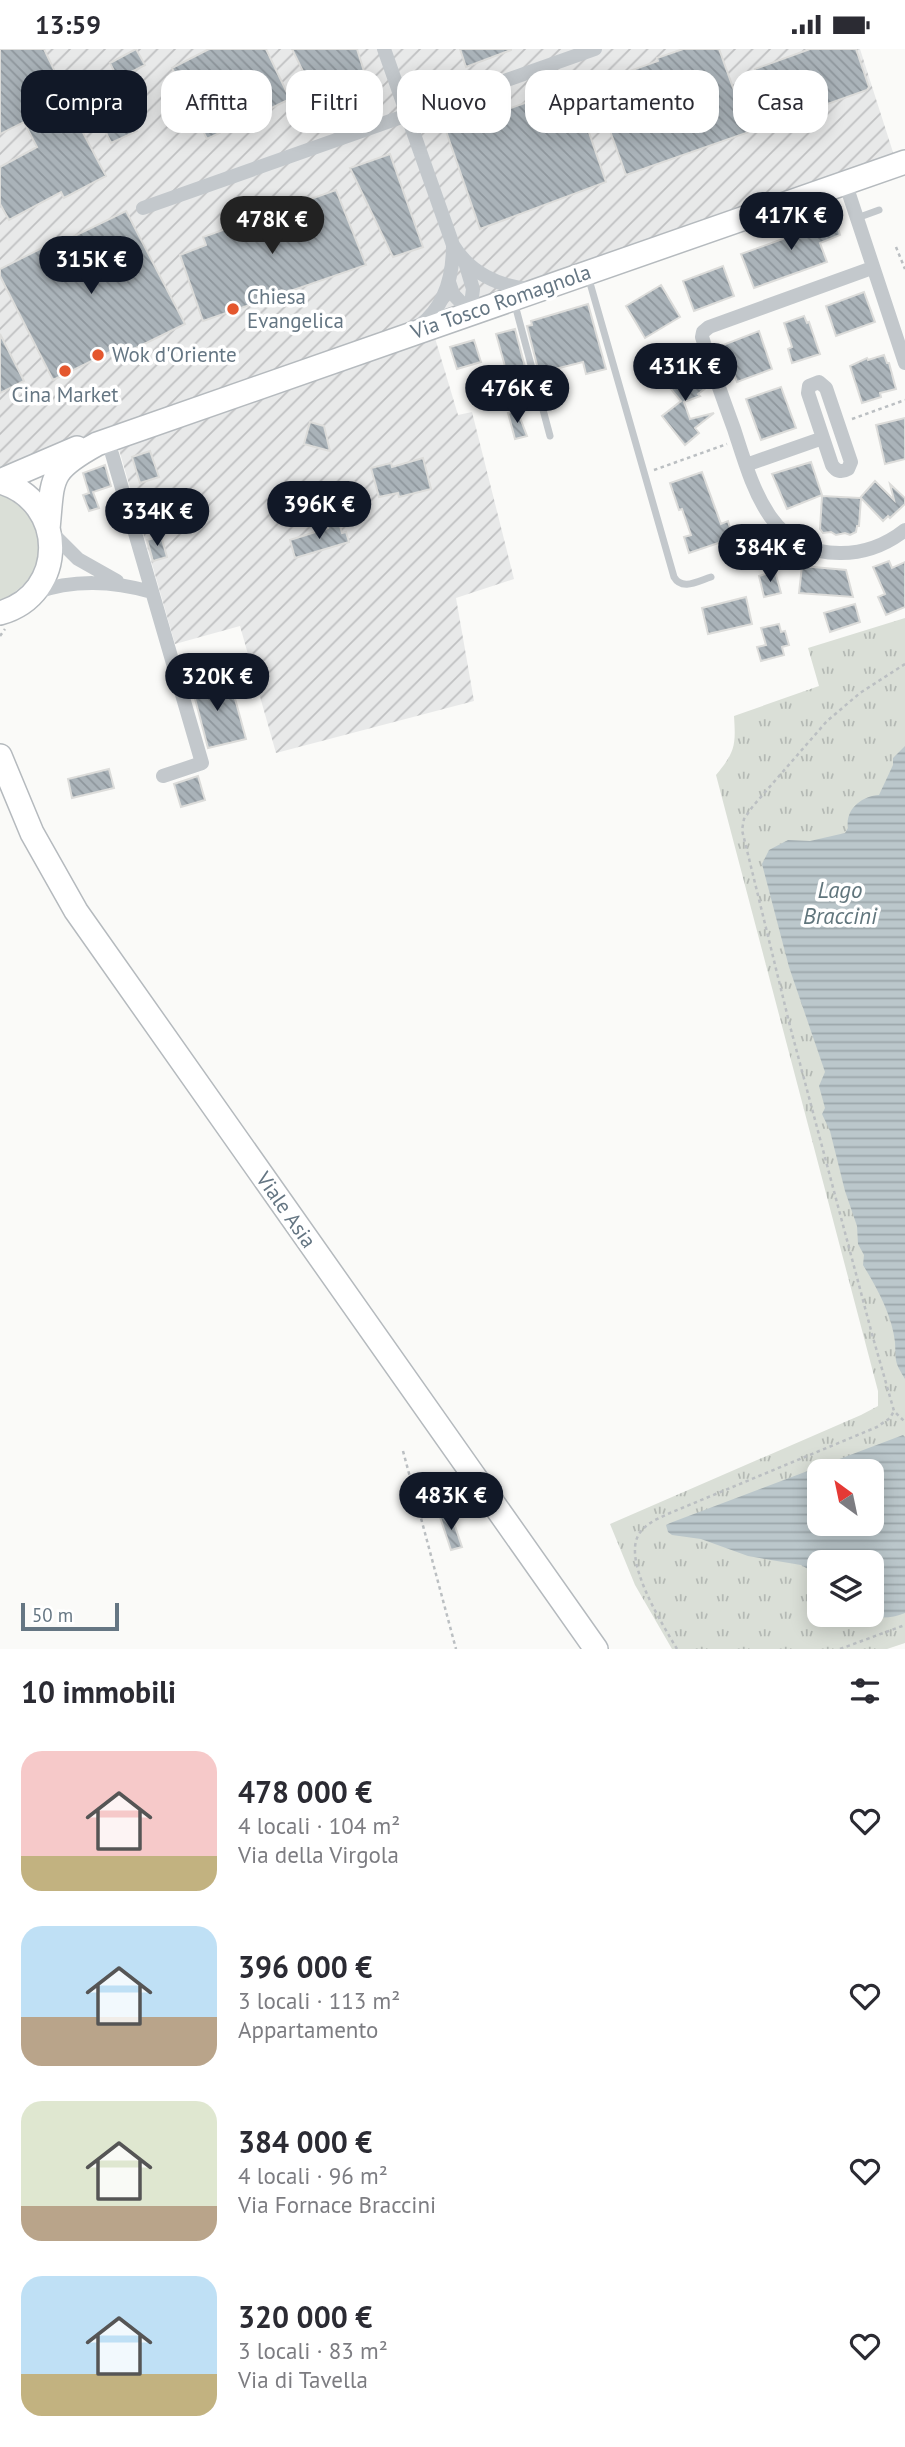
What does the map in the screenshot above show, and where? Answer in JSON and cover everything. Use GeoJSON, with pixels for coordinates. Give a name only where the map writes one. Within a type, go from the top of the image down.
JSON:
{"type":"FeatureCollection","features":[{"type":"Feature","properties":{"kind":"main road","name":"Via Tosco Romagnola"},"geometry":{"type":"LineString","coordinates":[[12,609],[40,584],[49,563],[51,491],[54,478],[64,464],[407,334],[905,162]]}},
{"type":"Feature","properties":{"kind":"main road","name":"Via Tosco Romagnola"},"geometry":{"type":"LineString","coordinates":[[0,482],[70,449],[104,449]]}},
{"type":"Feature","properties":{"kind":"main road"},"geometry":{"type":"LineString","coordinates":[[0,482],[20,491],[33,501],[48,529]]}},
{"type":"Feature","properties":{"kind":"main road","name":"Viale Asia"},"geometry":{"type":"LineString","coordinates":[[0,757],[32,832],[76,911],[596,1649]]}},
{"type":"Feature","properties":{"kind":"street"},"geometry":{"type":"LineString","coordinates":[[384,49],[397,87]]}},
{"type":"Feature","properties":{"kind":"street"},"geometry":{"type":"LineString","coordinates":[[511,79],[595,49]]}},
{"type":"Feature","properties":{"kind":"street"},"geometry":{"type":"LineString","coordinates":[[143,208],[397,119]]}},
{"type":"Feature","properties":{"kind":"street"},"geometry":{"type":"LineString","coordinates":[[413,133],[453,245],[465,262],[473,289],[470,312]]}},
{"type":"Feature","properties":{"kind":"street"},"geometry":{"type":"LineString","coordinates":[[845,182],[905,363]]}},
{"type":"Feature","properties":{"kind":"street"},"geometry":{"type":"LineString","coordinates":[[407,334],[435,312],[442,301],[449,282],[453,245]]}},
{"type":"Feature","properties":{"kind":"street"},"geometry":{"type":"LineString","coordinates":[[465,262],[490,279],[513,287],[536,290]]}},
{"type":"Feature","properties":{"kind":"street"},"geometry":{"type":"LineString","coordinates":[[872,268],[704,330],[702,337],[755,491],[771,519],[790,538],[803,545],[834,553],[862,551],[886,543],[905,530]]}},
{"type":"Feature","properties":{"kind":"street"},"geometry":{"type":"LineString","coordinates":[[449,282],[453,294],[470,312]]}},
{"type":"Feature","properties":{"kind":"street"},"geometry":{"type":"LineString","coordinates":[[819,382],[826,386],[838,423],[851,462],[848,469],[839,471],[834,467],[808,393],[812,383],[819,382]]}},
{"type":"Feature","properties":{"kind":"street"},"geometry":{"type":"LineString","coordinates":[[746,465],[823,438]]}},
{"type":"Feature","properties":{"kind":"street"},"geometry":{"type":"LineString","coordinates":[[104,449],[152,592],[202,762],[163,776]]}},
{"type":"Feature","properties":{"kind":"street"},"geometry":{"type":"LineString","coordinates":[[48,529],[78,559],[125,585]]}},
{"type":"Feature","properties":{"kind":"street"},"geometry":{"type":"LineString","coordinates":[[12,609],[68,583],[125,585],[152,592]]}},
{"type":"Feature","properties":{"kind":"lane"},"geometry":{"type":"LineString","coordinates":[[856,218],[879,210]]}},
{"type":"Feature","properties":{"kind":"lane"},"geometry":{"type":"LineString","coordinates":[[587,272],[677,583],[682,585],[711,577]]}},
{"type":"Feature","properties":{"kind":"lane"},"geometry":{"type":"LineString","coordinates":[[513,297],[550,436]]}},
{"type":"Feature","properties":{"kind":"path"},"geometry":{"type":"LineString","coordinates":[[896,247],[905,268]]}},
{"type":"Feature","properties":{"kind":"path"},"geometry":{"type":"LineString","coordinates":[[838,423],[905,400]]}},
{"type":"Feature","properties":{"kind":"path"},"geometry":{"type":"LineString","coordinates":[[644,473],[737,440]]}},
{"type":"Feature","properties":{"kind":"path"},"geometry":{"type":"LineString","coordinates":[[905,664],[860,693],[827,721],[753,806],[744,819],[742,830],[790,1026],[894,1411],[905,1422]]}},
{"type":"Feature","properties":{"kind":"path"},"geometry":{"type":"LineString","coordinates":[[677,1649],[653,1608],[637,1561],[635,1544],[642,1530],[648,1524],[681,1508],[877,1427],[890,1418],[894,1411]]}},
{"type":"Feature","properties":{"kind":"path"},"geometry":{"type":"LineString","coordinates":[[403,1451],[456,1649]]}},
{"type":"Feature","properties":{"kind":"path"},"geometry":{"type":"LineString","coordinates":[[840,1649],[905,1625]]}},
{"type":"Feature","properties":{"kind":"shaded area"},"geometry":{"type":"Polygon","coordinates":[[[0,49],[860,49],[899,171],[435,338],[458,415],[472,412],[514,579],[456,598],[474,701],[276,753],[240,626],[175,644],[112,425],[5,469],[0,468],[0,49]]]}},
{"type":"Feature","properties":{"kind":"green space"},"geometry":{"type":"Polygon","coordinates":[[[0,494],[18,505],[30,518],[38,532],[40,547],[38,562],[30,577],[0,601],[0,494]]]}},
{"type":"Feature","properties":{"kind":"green space"},"geometry":{"type":"Polygon","coordinates":[[[905,618],[905,1643],[887,1649],[672,1649],[635,1585],[610,1524],[878,1406],[878,1391],[716,775],[733,748],[734,716],[819,686],[808,648],[905,618]]]}},
{"type":"Feature","properties":{"kind":"water","name":"Lago Braccini"},"geometry":{"type":"Polygon","coordinates":[[[905,746],[905,1379],[896,1361],[895,1342],[887,1312],[863,1265],[864,1255],[858,1244],[857,1226],[830,1131],[822,1114],[825,1108],[819,1086],[825,1072],[789,967],[762,864],[769,850],[788,840],[810,841],[845,833],[852,809],[861,801],[879,795],[893,765],[893,758],[905,746]]]}},
{"type":"Feature","properties":{"kind":"water"},"geometry":{"type":"Polygon","coordinates":[[[903,1435],[905,1437],[905,1613],[884,1617],[884,1550],[807,1550],[807,1568],[801,1565],[748,1556],[701,1539],[672,1535],[668,1532],[666,1525],[807,1471],[807,1537],[884,1537],[884,1459],[840,1459],[903,1435]]]}},
{"type":"Feature","properties":{"kind":"building"},"geometry":{"type":"Polygon","coordinates":[[[0,49],[44,49],[54,70],[21,70],[21,124],[0,134],[0,49]]]}},
{"type":"Feature","properties":{"kind":"building"},"geometry":{"type":"Polygon","coordinates":[[[136,49],[145,65],[135,70],[114,70],[110,63],[136,49]]]}},
{"type":"Feature","properties":{"kind":"building"},"geometry":{"type":"Polygon","coordinates":[[[209,49],[266,49],[286,91],[286,101],[272,108],[272,70],[172,68],[209,49]]]}},
{"type":"Feature","properties":{"kind":"building"},"geometry":{"type":"Polygon","coordinates":[[[292,49],[357,49],[364,70],[302,70],[292,49]]]}},
{"type":"Feature","properties":{"kind":"building"},"geometry":{"type":"Polygon","coordinates":[[[460,49],[511,49],[511,50],[466,67],[460,49]]]}},
{"type":"Feature","properties":{"kind":"building"},"geometry":{"type":"Polygon","coordinates":[[[683,49],[719,49],[733,88],[733,133],[746,133],[626,175],[611,133],[719,133],[719,70],[633,70],[658,61],[657,58],[683,49]]]}},
{"type":"Feature","properties":{"kind":"building"},"geometry":{"type":"Polygon","coordinates":[[[810,49],[856,49],[869,87],[828,104],[828,70],[755,69],[810,49]]]}},
{"type":"Feature","properties":{"kind":"building"},"geometry":{"type":"Polygon","coordinates":[[[525,103],[525,133],[589,133],[606,182],[480,229],[447,133],[511,133],[511,108],[525,103]]]}},
{"type":"Feature","properties":{"kind":"building"},"geometry":{"type":"Polygon","coordinates":[[[30,133],[83,133],[106,176],[64,198],[61,192],[9,220],[0,204],[0,167],[37,147],[30,133]]]}},
{"type":"Feature","properties":{"kind":"building"},"geometry":{"type":"Polygon","coordinates":[[[106,133],[133,133],[111,143],[106,133]]]}},
{"type":"Feature","properties":{"kind":"building"},"geometry":{"type":"Polygon","coordinates":[[[204,133],[219,133],[207,139],[204,133]]]}},
{"type":"Feature","properties":{"kind":"building"},"geometry":{"type":"Polygon","coordinates":[[[390,154],[423,247],[393,257],[350,168],[390,154]]]}},
{"type":"Feature","properties":{"kind":"building"},"geometry":{"type":"Polygon","coordinates":[[[336,190],[366,265],[203,321],[180,255],[206,245],[203,237],[336,190]]]}},
{"type":"Feature","properties":{"kind":"building"},"geometry":{"type":"Polygon","coordinates":[[[126,211],[185,324],[128,352],[124,345],[53,380],[0,276],[0,269],[126,211]]]}},
{"type":"Feature","properties":{"kind":"building"},"geometry":{"type":"Polygon","coordinates":[[[834,213],[840,235],[820,243],[827,262],[754,288],[741,254],[794,235],[792,229],[834,213]]]}},
{"type":"Feature","properties":{"kind":"building"},"geometry":{"type":"Polygon","coordinates":[[[723,266],[734,296],[694,311],[683,281],[723,266]]]}},
{"type":"Feature","properties":{"kind":"building"},"geometry":{"type":"Polygon","coordinates":[[[661,285],[680,317],[645,338],[626,306],[661,285]]]}},
{"type":"Feature","properties":{"kind":"building"},"geometry":{"type":"Polygon","coordinates":[[[864,292],[875,322],[836,336],[826,306],[864,292]]]}},
{"type":"Feature","properties":{"kind":"building"},"geometry":{"type":"Polygon","coordinates":[[[588,304],[606,369],[586,374],[583,362],[539,373],[527,326],[532,325],[531,321],[588,304]]]}},
{"type":"Feature","properties":{"kind":"building"},"geometry":{"type":"Polygon","coordinates":[[[804,316],[807,323],[809,322],[820,354],[792,363],[788,349],[792,347],[784,323],[804,316]]]}},
{"type":"Feature","properties":{"kind":"building"},"geometry":{"type":"Polygon","coordinates":[[[515,329],[531,390],[513,395],[496,334],[515,329]]]}},
{"type":"Feature","properties":{"kind":"building"},"geometry":{"type":"Polygon","coordinates":[[[759,331],[772,369],[737,382],[723,345],[759,331]]]}},
{"type":"Feature","properties":{"kind":"building"},"geometry":{"type":"Polygon","coordinates":[[[0,334],[24,381],[0,393],[0,334]]]}},
{"type":"Feature","properties":{"kind":"building"},"geometry":{"type":"Polygon","coordinates":[[[474,340],[481,362],[457,369],[450,347],[474,340]]]}},
{"type":"Feature","properties":{"kind":"building"},"geometry":{"type":"Polygon","coordinates":[[[884,355],[896,389],[880,393],[881,397],[862,403],[850,366],[867,358],[868,360],[884,355]]]}},
{"type":"Feature","properties":{"kind":"building"},"geometry":{"type":"Polygon","coordinates":[[[688,363],[707,387],[698,394],[700,396],[684,402],[690,419],[714,413],[695,428],[699,433],[685,445],[662,416],[681,401],[665,382],[688,363]]]}},
{"type":"Feature","properties":{"kind":"building"},"geometry":{"type":"Polygon","coordinates":[[[781,387],[796,428],[761,440],[746,399],[781,387]]]}},
{"type":"Feature","properties":{"kind":"building"},"geometry":{"type":"Polygon","coordinates":[[[517,410],[527,436],[515,439],[508,413],[517,410]]]}},
{"type":"Feature","properties":{"kind":"building"},"geometry":{"type":"Polygon","coordinates":[[[905,418],[905,459],[885,464],[876,425],[905,418]]]}},
{"type":"Feature","properties":{"kind":"building"},"geometry":{"type":"Polygon","coordinates":[[[310,422],[324,426],[330,451],[304,444],[310,422]]]}},
{"type":"Feature","properties":{"kind":"building"},"geometry":{"type":"Polygon","coordinates":[[[150,451],[159,477],[140,483],[132,457],[150,451]]]}},
{"type":"Feature","properties":{"kind":"building"},"geometry":{"type":"Polygon","coordinates":[[[423,458],[431,489],[399,497],[398,493],[379,497],[371,468],[391,463],[392,467],[423,458]]]}},
{"type":"Feature","properties":{"kind":"building"},"geometry":{"type":"Polygon","coordinates":[[[811,462],[822,495],[787,509],[772,474],[811,462]]]}},
{"type":"Feature","properties":{"kind":"building"},"geometry":{"type":"Polygon","coordinates":[[[105,465],[111,486],[93,492],[99,508],[89,511],[83,495],[89,493],[83,473],[105,465]]]}},
{"type":"Feature","properties":{"kind":"building"},"geometry":{"type":"Polygon","coordinates":[[[702,472],[721,524],[728,521],[733,538],[689,553],[684,537],[691,535],[670,483],[702,472]]]}},
{"type":"Feature","properties":{"kind":"building"},"geometry":{"type":"Polygon","coordinates":[[[875,481],[894,500],[890,484],[905,498],[905,504],[883,521],[861,498],[856,532],[850,535],[823,533],[820,529],[822,496],[860,498],[875,481]]]}},
{"type":"Feature","properties":{"kind":"building"},"geometry":{"type":"Polygon","coordinates":[[[339,522],[342,533],[346,532],[349,542],[295,558],[290,540],[339,522]]]}},
{"type":"Feature","properties":{"kind":"building"},"geometry":{"type":"Polygon","coordinates":[[[161,536],[167,557],[153,561],[147,540],[161,536]]]}},
{"type":"Feature","properties":{"kind":"building"},"geometry":{"type":"Polygon","coordinates":[[[889,561],[892,568],[905,562],[905,607],[886,615],[878,597],[885,594],[873,567],[889,561]]]}},
{"type":"Feature","properties":{"kind":"building"},"geometry":{"type":"Polygon","coordinates":[[[802,566],[846,570],[853,597],[799,593],[802,566]]]}},
{"type":"Feature","properties":{"kind":"building"},"geometry":{"type":"Polygon","coordinates":[[[775,571],[781,593],[764,597],[759,576],[775,571]]]}},
{"type":"Feature","properties":{"kind":"building"},"geometry":{"type":"Polygon","coordinates":[[[746,597],[752,624],[708,634],[702,608],[746,597]]]}},
{"type":"Feature","properties":{"kind":"building"},"geometry":{"type":"Polygon","coordinates":[[[855,604],[860,622],[830,632],[824,613],[855,604]]]}},
{"type":"Feature","properties":{"kind":"building"},"geometry":{"type":"Polygon","coordinates":[[[779,624],[781,632],[785,631],[789,645],[782,647],[784,655],[761,661],[757,647],[766,645],[761,628],[779,624]]]}},
{"type":"Feature","properties":{"kind":"building"},"geometry":{"type":"Polygon","coordinates":[[[202,673],[205,685],[220,682],[223,693],[234,695],[246,739],[208,748],[189,676],[202,673]]]}},
{"type":"Feature","properties":{"kind":"building"},"geometry":{"type":"Polygon","coordinates":[[[109,769],[114,788],[72,798],[68,779],[109,769]]]}},
{"type":"Feature","properties":{"kind":"building"},"geometry":{"type":"Polygon","coordinates":[[[198,776],[205,800],[181,807],[174,784],[198,776]]]}},
{"type":"Feature","properties":{"kind":"building"},"geometry":{"type":"Polygon","coordinates":[[[451,1514],[462,1547],[451,1550],[440,1517],[451,1514]]]}},
{"type":"Feature","properties":{"kind":"place","name":"Chiesa Evangelica"},"geometry":{"type":"Point","coordinates":[233,309]}},
{"type":"Feature","properties":{"kind":"place","name":"Wok d'Oriente"},"geometry":{"type":"Point","coordinates":[98,355]}},
{"type":"Feature","properties":{"kind":"place","name":"Cina Market"},"geometry":{"type":"Point","coordinates":[65,371]}}]}
